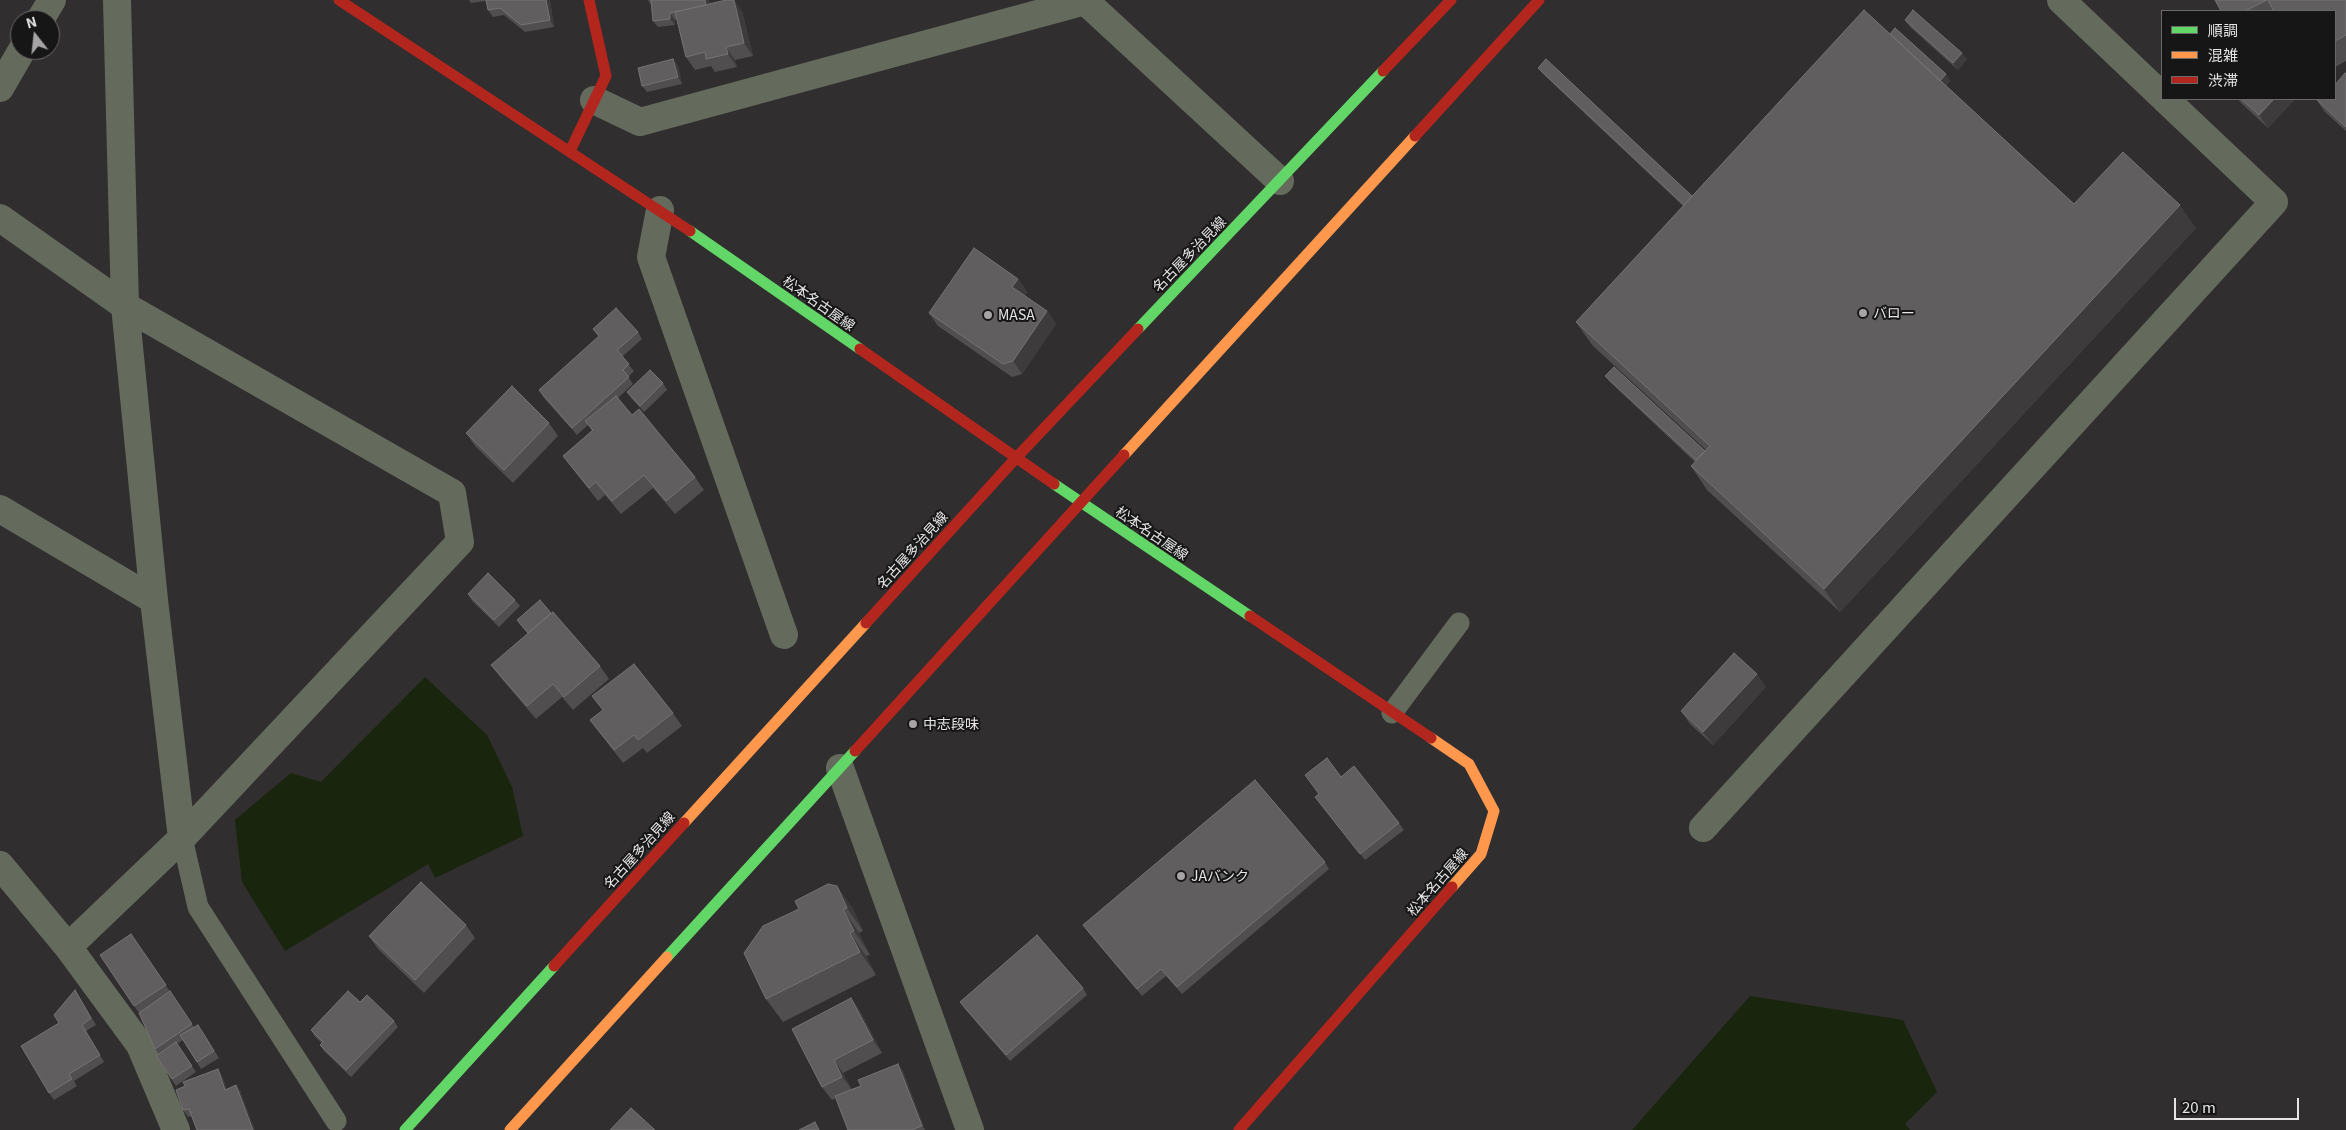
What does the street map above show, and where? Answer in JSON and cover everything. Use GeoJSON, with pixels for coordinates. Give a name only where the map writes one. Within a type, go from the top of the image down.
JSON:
{"type":"FeatureCollection","features":[{"type":"Feature","properties":{"kind":"main road","name":"松本名古屋線"},"geometry":{"type":"LineString","coordinates":[[339,0],[660,210],[1016,458],[1469,764],[1494,811],[1481,854],[1239,1130]]}},
{"type":"Feature","properties":{"kind":"main road"},"geometry":{"type":"LineString","coordinates":[[570,151],[606,76],[589,0]]}},
{"type":"Feature","properties":{"kind":"main road","name":"名古屋多治見線"},"geometry":{"type":"LineString","coordinates":[[405,1130],[1016,458],[1452,0]]}},
{"type":"Feature","properties":{"kind":"main road"},"geometry":{"type":"LineString","coordinates":[[510,1130],[1539,0]]}},
{"type":"Feature","properties":{"kind":"street"},"geometry":{"type":"LineString","coordinates":[[117,0],[125,306],[154,600],[182,838]]}},
{"type":"Feature","properties":{"kind":"street"},"geometry":{"type":"LineString","coordinates":[[2061,0],[2161,95]]}},
{"type":"Feature","properties":{"kind":"street"},"geometry":{"type":"LineString","coordinates":[[594,100],[640,122],[1086,1],[1280,181]]}},
{"type":"Feature","properties":{"kind":"street"},"geometry":{"type":"LineString","coordinates":[[0,88],[16,60]]}},
{"type":"Feature","properties":{"kind":"street"},"geometry":{"type":"LineString","coordinates":[[1703,828],[2274,202],[2166,100]]}},
{"type":"Feature","properties":{"kind":"street"},"geometry":{"type":"LineString","coordinates":[[660,210],[651,257],[784,636]]}},
{"type":"Feature","properties":{"kind":"street"},"geometry":{"type":"LineString","coordinates":[[0,218],[125,306],[452,493],[460,542],[182,838],[68,946]]}},
{"type":"Feature","properties":{"kind":"street"},"geometry":{"type":"LineString","coordinates":[[0,509],[154,600]]}},
{"type":"Feature","properties":{"kind":"street"},"geometry":{"type":"LineString","coordinates":[[840,768],[970,1130]]}},
{"type":"Feature","properties":{"kind":"street"},"geometry":{"type":"LineString","coordinates":[[0,865],[68,946],[140,1045],[176,1130]]}},
{"type":"Feature","properties":{"kind":"lane"},"geometry":{"type":"LineString","coordinates":[[1392,713],[1459,622]]}},
{"type":"Feature","properties":{"kind":"lane"},"geometry":{"type":"LineString","coordinates":[[182,838],[198,907],[336,1121]]}},
{"type":"Feature","properties":{"kind":"shaded area"},"geometry":{"type":"Polygon","coordinates":[[[425,677],[487,735],[512,787],[523,836],[435,878],[428,864],[285,951],[242,882],[235,820],[291,773],[321,782],[425,677]]]}},
{"type":"Feature","properties":{"kind":"shaded area"},"geometry":{"type":"Polygon","coordinates":[[[1750,996],[1903,1020],[1937,1092],[1905,1124],[1910,1130],[1632,1130],[1750,996]]]}},
{"type":"Feature","properties":{"kind":"building"},"geometry":{"type":"Polygon","coordinates":[[[486,0],[546,0],[550,20],[521,25],[500,8],[488,10],[486,0]]]}},
{"type":"Feature","properties":{"kind":"building"},"geometry":{"type":"Polygon","coordinates":[[[651,0],[705,0],[706,5],[670,13],[670,19],[653,21],[651,0]]]}},
{"type":"Feature","properties":{"kind":"building"},"geometry":{"type":"Polygon","coordinates":[[[726,0],[734,0],[744,43],[726,47],[728,54],[706,59],[705,52],[686,57],[675,12],[726,0]]]}},
{"type":"Feature","properties":{"kind":"building"},"geometry":{"type":"Polygon","coordinates":[[[2215,0],[2267,0],[2247,10],[2220,10],[2215,0]]]}},
{"type":"Feature","properties":{"kind":"building"},"geometry":{"type":"Polygon","coordinates":[[[2268,0],[2346,0],[2346,35],[2336,40],[2336,10],[2273,10],[2268,0]]]}},
{"type":"Feature","properties":{"kind":"building"},"geometry":{"type":"Polygon","coordinates":[[[1864,10],[2074,204],[2123,152],[2180,205],[1824,589],[1691,466],[1710,446],[1576,322],[1864,10]]]}},
{"type":"Feature","properties":{"kind":"building"},"geometry":{"type":"Polygon","coordinates":[[[1913,10],[1962,53],[1953,63],[1905,20],[1913,10]]]}},
{"type":"Feature","properties":{"kind":"building"},"geometry":{"type":"Polygon","coordinates":[[[1895,28],[1946,74],[1940,81],[1890,34],[1895,28]]]}},
{"type":"Feature","properties":{"kind":"building"},"geometry":{"type":"Polygon","coordinates":[[[673,59],[678,77],[642,86],[638,68],[673,59]]]}},
{"type":"Feature","properties":{"kind":"building"},"geometry":{"type":"Polygon","coordinates":[[[1546,59],[1692,196],[1684,205],[1538,68],[1546,59]]]}},
{"type":"Feature","properties":{"kind":"building"},"geometry":{"type":"Polygon","coordinates":[[[2345,73],[2346,127],[2317,100],[2336,100],[2336,84],[2345,73]]]}},
{"type":"Feature","properties":{"kind":"building"},"geometry":{"type":"Polygon","coordinates":[[[2242,100],[2273,100],[2259,115],[2242,100]]]}},
{"type":"Feature","properties":{"kind":"building"},"geometry":{"type":"Polygon","coordinates":[[[974,248],[1018,279],[1012,287],[1047,311],[1013,361],[1003,364],[929,313],[974,248]]]}},
{"type":"Feature","properties":{"kind":"building"},"geometry":{"type":"Polygon","coordinates":[[[616,308],[638,332],[617,350],[629,364],[623,370],[629,377],[572,428],[539,390],[599,336],[593,329],[616,308]]]}},
{"type":"Feature","properties":{"kind":"building"},"geometry":{"type":"Polygon","coordinates":[[[1614,367],[1705,451],[1696,460],[1605,376],[1614,367]]]}},
{"type":"Feature","properties":{"kind":"building"},"geometry":{"type":"Polygon","coordinates":[[[650,370],[663,383],[640,406],[627,392],[650,370]]]}},
{"type":"Feature","properties":{"kind":"building"},"geometry":{"type":"Polygon","coordinates":[[[512,386],[549,423],[504,470],[466,433],[512,386]]]}},
{"type":"Feature","properties":{"kind":"building"},"geometry":{"type":"Polygon","coordinates":[[[616,396],[632,415],[639,409],[695,477],[666,501],[644,475],[612,501],[596,482],[589,488],[563,456],[593,430],[585,421],[616,396]]]}},
{"type":"Feature","properties":{"kind":"building"},"geometry":{"type":"Polygon","coordinates":[[[488,573],[515,600],[494,620],[468,594],[488,573]]]}},
{"type":"Feature","properties":{"kind":"building"},"geometry":{"type":"Polygon","coordinates":[[[540,600],[551,613],[528,633],[517,620],[540,600]]]}},
{"type":"Feature","properties":{"kind":"building"},"geometry":{"type":"Polygon","coordinates":[[[553,612],[600,666],[564,697],[553,684],[527,706],[491,665],[553,612]]]}},
{"type":"Feature","properties":{"kind":"building"},"geometry":{"type":"Polygon","coordinates":[[[1734,653],[1757,674],[1703,732],[1681,711],[1734,653]]]}},
{"type":"Feature","properties":{"kind":"building"},"geometry":{"type":"Polygon","coordinates":[[[634,664],[673,713],[638,740],[634,735],[614,750],[590,720],[603,710],[592,696],[634,664]]]}},
{"type":"Feature","properties":{"kind":"building"},"geometry":{"type":"Polygon","coordinates":[[[1327,758],[1341,777],[1354,766],[1399,823],[1360,854],[1315,797],[1319,794],[1305,775],[1327,758]]]}},
{"type":"Feature","properties":{"kind":"building"},"geometry":{"type":"Polygon","coordinates":[[[1255,780],[1325,862],[1177,987],[1161,969],[1137,989],[1083,925],[1255,780]]]}},
{"type":"Feature","properties":{"kind":"building"},"geometry":{"type":"Polygon","coordinates":[[[421,882],[466,925],[415,980],[369,936],[421,882]]]}},
{"type":"Feature","properties":{"kind":"building"},"geometry":{"type":"Polygon","coordinates":[[[828,884],[837,886],[847,908],[843,909],[854,931],[850,933],[860,952],[766,999],[744,953],[763,926],[799,909],[795,901],[828,884]]]}},
{"type":"Feature","properties":{"kind":"building"},"geometry":{"type":"Polygon","coordinates":[[[131,934],[166,985],[134,1006],[100,955],[131,934]]]}},
{"type":"Feature","properties":{"kind":"building"},"geometry":{"type":"Polygon","coordinates":[[[1037,935],[1083,988],[1006,1055],[960,1002],[1037,935]]]}},
{"type":"Feature","properties":{"kind":"building"},"geometry":{"type":"Polygon","coordinates":[[[75,990],[91,1018],[82,1025],[100,1055],[69,1074],[72,1079],[49,1093],[21,1046],[59,1023],[54,1015],[75,990]]]}},
{"type":"Feature","properties":{"kind":"building"},"geometry":{"type":"Polygon","coordinates":[[[170,991],[192,1024],[155,1049],[139,1013],[170,991]]]}},
{"type":"Feature","properties":{"kind":"building"},"geometry":{"type":"Polygon","coordinates":[[[348,991],[360,1002],[367,995],[394,1021],[346,1070],[320,1045],[323,1042],[311,1030],[348,991]]]}},
{"type":"Feature","properties":{"kind":"building"},"geometry":{"type":"Polygon","coordinates":[[[851,998],[873,1040],[834,1060],[842,1077],[822,1087],[792,1029],[851,998]]]}},
{"type":"Feature","properties":{"kind":"building"},"geometry":{"type":"Polygon","coordinates":[[[198,1025],[214,1051],[197,1062],[180,1035],[198,1025]]]}},
{"type":"Feature","properties":{"kind":"building"},"geometry":{"type":"Polygon","coordinates":[[[176,1042],[192,1066],[172,1079],[156,1056],[176,1042]]]}},
{"type":"Feature","properties":{"kind":"building"},"geometry":{"type":"Polygon","coordinates":[[[898,1064],[922,1126],[911,1130],[848,1130],[835,1096],[861,1086],[858,1080],[898,1064]]]}},
{"type":"Feature","properties":{"kind":"building"},"geometry":{"type":"Polygon","coordinates":[[[218,1069],[225,1090],[236,1085],[253,1130],[197,1130],[189,1109],[183,1110],[176,1090],[185,1086],[183,1082],[218,1069]]]}},
{"type":"Feature","properties":{"kind":"building"},"geometry":{"type":"Polygon","coordinates":[[[631,1108],[655,1130],[610,1130],[631,1108]]]}},
{"type":"Feature","properties":{"kind":"building"},"geometry":{"type":"Polygon","coordinates":[[[815,1122],[819,1130],[799,1130],[815,1122]]]}},
{"type":"Feature","properties":{"kind":"traffic: fast"},"geometry":{"type":"LineString","coordinates":[[1138,329],[1383,71]]}},
{"type":"Feature","properties":{"kind":"traffic: fast"},"geometry":{"type":"LineString","coordinates":[[690,231],[860,349]]}},
{"type":"Feature","properties":{"kind":"traffic: fast"},"geometry":{"type":"LineString","coordinates":[[1054,484],[1250,616]]}},
{"type":"Feature","properties":{"kind":"traffic: fast"},"geometry":{"type":"LineString","coordinates":[[667,957],[855,751]]}},
{"type":"Feature","properties":{"kind":"traffic: fast"},"geometry":{"type":"LineString","coordinates":[[405,1130],[554,966]]}},
{"type":"Feature","properties":{"kind":"traffic: slow"},"geometry":{"type":"LineString","coordinates":[[1124,455],[1415,136]]}},
{"type":"Feature","properties":{"kind":"traffic: slow"},"geometry":{"type":"LineString","coordinates":[[684,823],[866,623]]}},
{"type":"Feature","properties":{"kind":"traffic: slow"},"geometry":{"type":"LineString","coordinates":[[1431,738],[1469,764],[1494,811],[1481,854],[1452,887]]}},
{"type":"Feature","properties":{"kind":"traffic: slow"},"geometry":{"type":"LineString","coordinates":[[510,1130],[667,957]]}},
{"type":"Feature","properties":{"kind":"traffic: jam"},"geometry":{"type":"LineString","coordinates":[[339,0],[690,231]]}},
{"type":"Feature","properties":{"kind":"traffic: jam"},"geometry":{"type":"LineString","coordinates":[[570,151],[606,76],[589,0]]}},
{"type":"Feature","properties":{"kind":"traffic: jam"},"geometry":{"type":"LineString","coordinates":[[1383,71],[1451,0]]}},
{"type":"Feature","properties":{"kind":"traffic: jam"},"geometry":{"type":"LineString","coordinates":[[1415,136],[1539,0]]}},
{"type":"Feature","properties":{"kind":"traffic: jam"},"geometry":{"type":"LineString","coordinates":[[866,623],[1016,458],[1138,329]]}},
{"type":"Feature","properties":{"kind":"traffic: jam"},"geometry":{"type":"LineString","coordinates":[[860,349],[1054,484]]}},
{"type":"Feature","properties":{"kind":"traffic: jam"},"geometry":{"type":"LineString","coordinates":[[855,751],[1124,455]]}},
{"type":"Feature","properties":{"kind":"traffic: jam"},"geometry":{"type":"LineString","coordinates":[[1250,616],[1431,738]]}},
{"type":"Feature","properties":{"kind":"traffic: jam"},"geometry":{"type":"LineString","coordinates":[[554,966],[684,823]]}},
{"type":"Feature","properties":{"kind":"traffic: jam"},"geometry":{"type":"LineString","coordinates":[[1239,1130],[1452,887]]}},
{"type":"Feature","properties":{"kind":"place","name":"バロー"},"geometry":{"type":"Point","coordinates":[1863,313]}},
{"type":"Feature","properties":{"kind":"place","name":"MASA"},"geometry":{"type":"Point","coordinates":[988,315]}},
{"type":"Feature","properties":{"kind":"place","name":"中志段味"},"geometry":{"type":"Point","coordinates":[913,724]}},
{"type":"Feature","properties":{"kind":"place","name":"JAバンク"},"geometry":{"type":"Point","coordinates":[1181,876]}}]}
